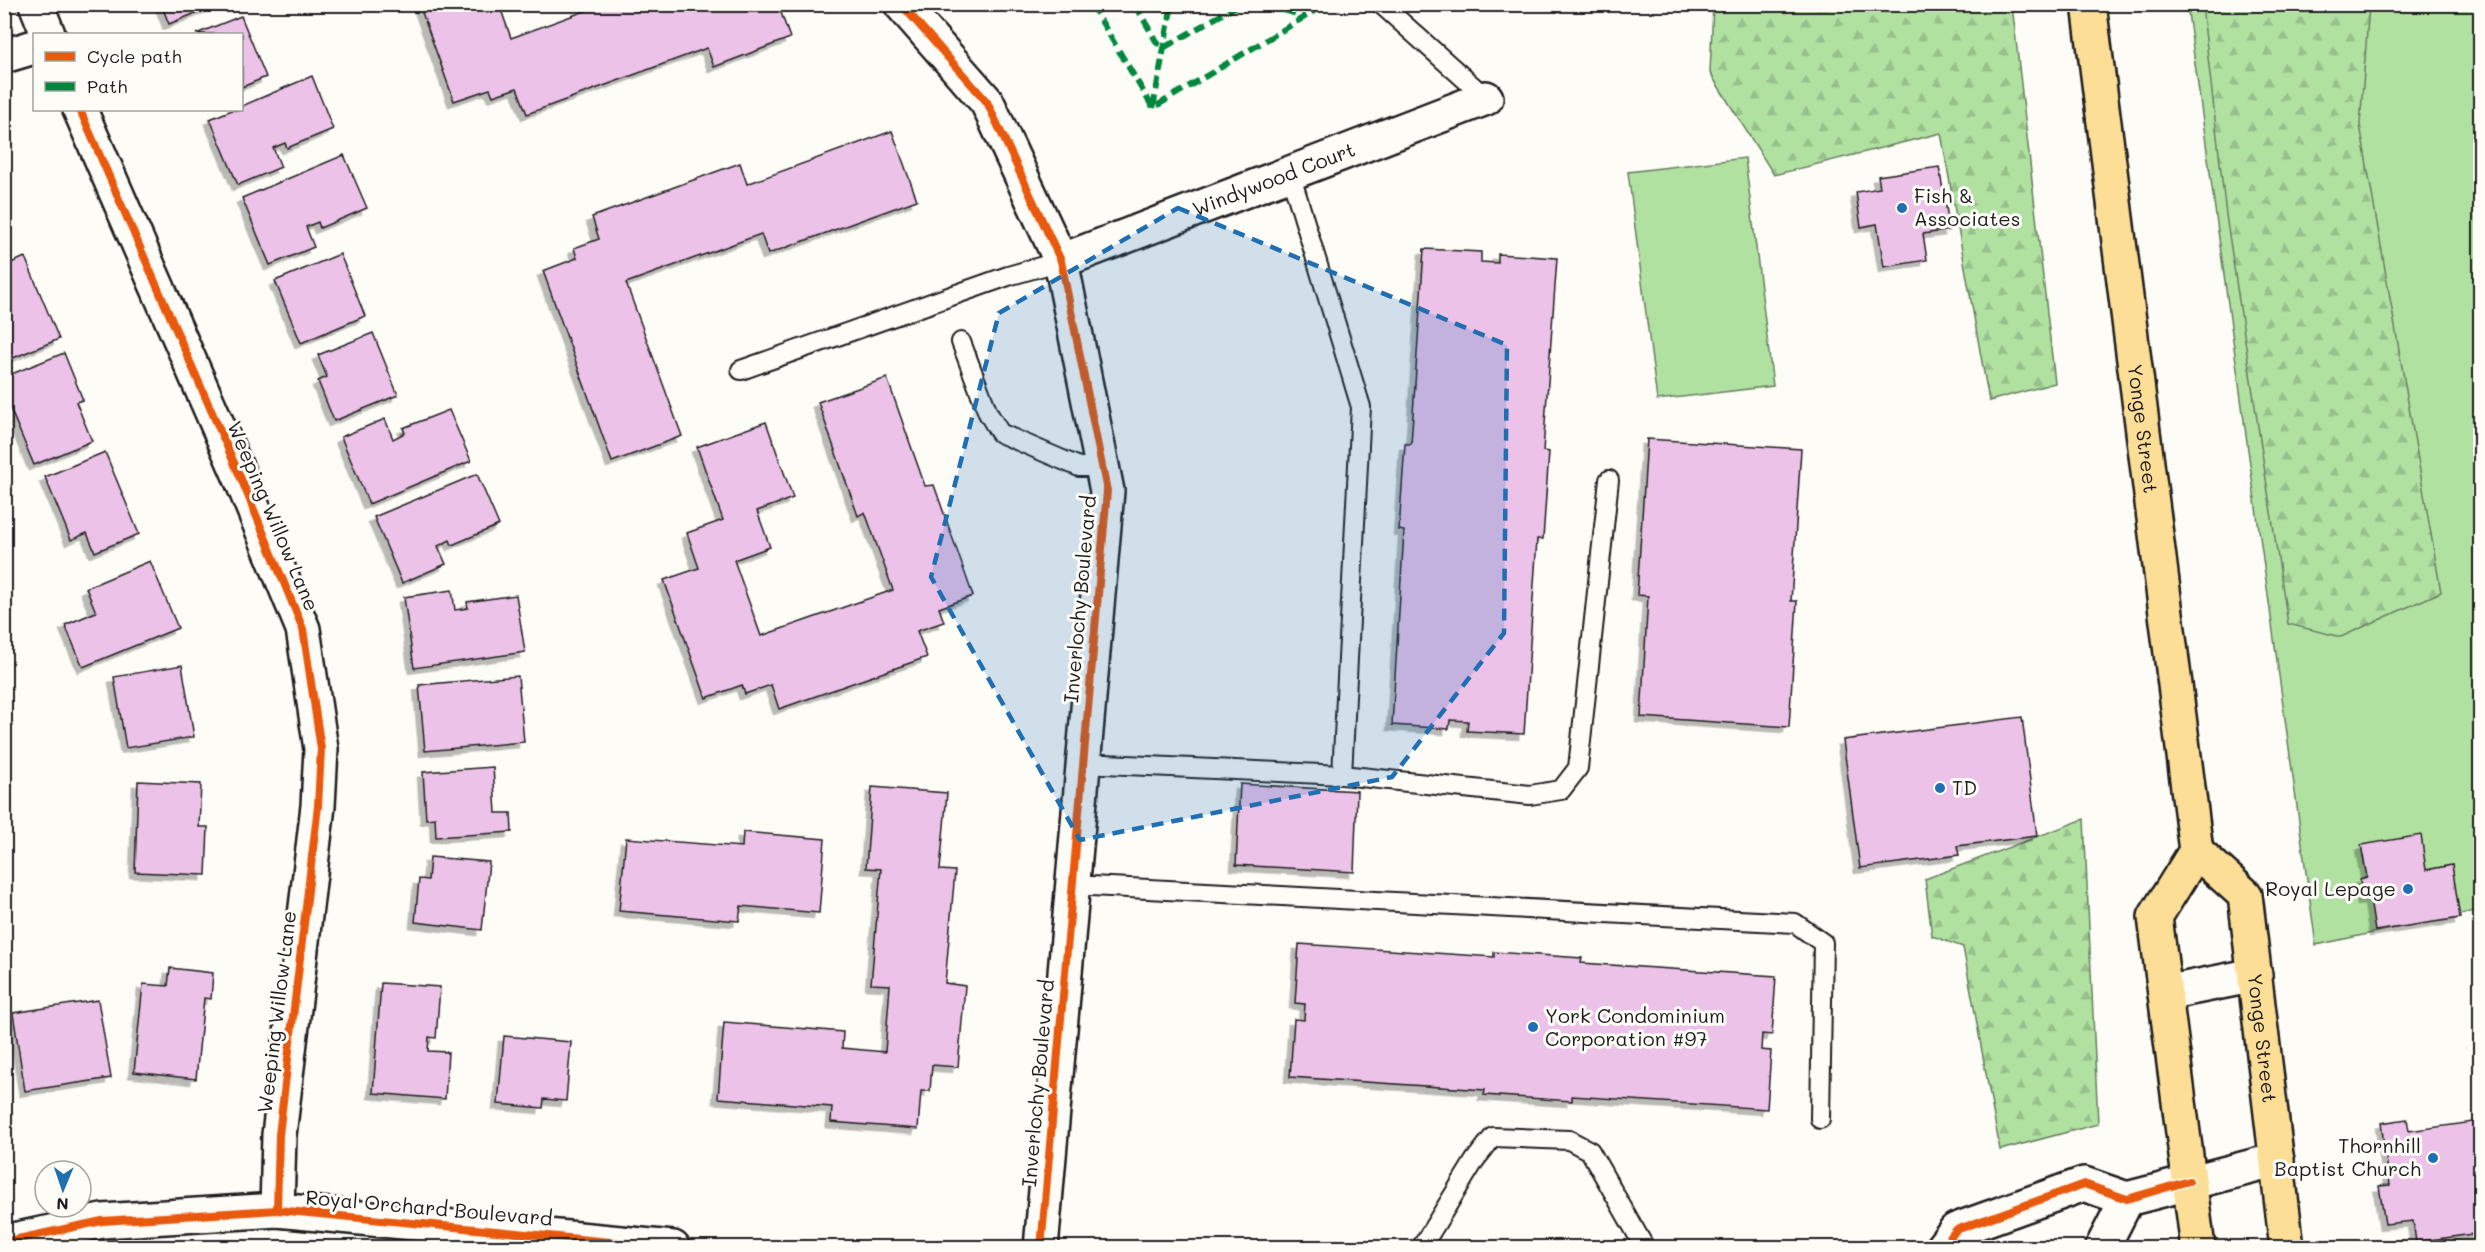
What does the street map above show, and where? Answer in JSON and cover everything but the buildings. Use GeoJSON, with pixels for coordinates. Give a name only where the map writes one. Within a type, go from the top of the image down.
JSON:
{"type":"FeatureCollection","features":[{"type":"Feature","properties":{"kind":"main road","name":"Yonge Street"},"geometry":{"type":"LineString","coordinates":[[2089,4],[2196,850],[2245,895],[2287,1248]]}},
{"type":"Feature","properties":{"kind":"main road"},"geometry":{"type":"LineString","coordinates":[[2196,850],[2155,918],[2198,1248]]}},
{"type":"Feature","properties":{"kind":"street"},"geometry":{"type":"LineString","coordinates":[[36,4],[48,33]]}},
{"type":"Feature","properties":{"kind":"street","name":"Inverlochy Boulevard"},"geometry":{"type":"LineString","coordinates":[[901,4],[987,102],[1061,261],[1107,491],[1041,1248]]}},
{"type":"Feature","properties":{"kind":"street"},"geometry":{"type":"LineString","coordinates":[[4,56],[33,47]]}},
{"type":"Feature","properties":{"kind":"street","name":"Windywood Court"},"geometry":{"type":"LineString","coordinates":[[1061,261],[1486,98]]}},
{"type":"Feature","properties":{"kind":"street","name":"Weeping Willow Lane"},"geometry":{"type":"LineString","coordinates":[[80,111],[242,481],[303,629],[321,749],[318,806],[277,1150],[277,1210]]}},
{"type":"Feature","properties":{"kind":"street"},"geometry":{"type":"LineString","coordinates":[[2165,993],[2255,975]]}},
{"type":"Feature","properties":{"kind":"street"},"geometry":{"type":"LineString","coordinates":[[1942,1248],[1956,1230],[2084,1184],[2127,1199],[2189,1181],[2277,1160]]}},
{"type":"Feature","properties":{"kind":"street"},"geometry":{"type":"LineString","coordinates":[[2102,1248],[2127,1199]]}},
{"type":"Feature","properties":{"kind":"street","name":"Royal Orchard Boulevard"},"geometry":{"type":"LineString","coordinates":[[4,1242],[102,1221],[277,1210],[673,1248]]}},
{"type":"Feature","properties":{"kind":"lane"},"geometry":{"type":"LineString","coordinates":[[1381,4],[1486,98]]}},
{"type":"Feature","properties":{"kind":"lane"},"geometry":{"type":"LineString","coordinates":[[1290,173],[1361,407],[1342,775]]}},
{"type":"Feature","properties":{"kind":"lane"},"geometry":{"type":"LineString","coordinates":[[741,370],[1008,276],[1061,261]]}},
{"type":"Feature","properties":{"kind":"lane"},"geometry":{"type":"LineString","coordinates":[[961,342],[988,412],[1000,433],[1079,467],[1102,467]]}},
{"type":"Feature","properties":{"kind":"lane"},"geometry":{"type":"LineString","coordinates":[[1083,764],[1342,775],[1530,795],[1561,790],[1578,768],[1609,480]]}},
{"type":"Feature","properties":{"kind":"lane"},"geometry":{"type":"LineString","coordinates":[[1072,885],[1795,923],[1823,943],[1820,1119]]}},
{"type":"Feature","properties":{"kind":"lane"},"geometry":{"type":"LineString","coordinates":[[1421,1248],[1475,1160],[1493,1137],[1569,1140],[1590,1151],[1645,1248]]}},
{"type":"Feature","properties":{"kind":"highlighted area"},"geometry":{"type":"Polygon","coordinates":[[[1178,208],[1507,345],[1504,633],[1392,777],[1080,840],[931,577],[999,313],[1178,208]]]}},
{"type":"Feature","properties":{"kind":"green space"},"geometry":{"type":"Polygon","coordinates":[[[1713,5],[2012,5],[2055,383],[1989,401],[1941,133],[1774,175],[1710,73],[1713,5]]]}},
{"type":"Feature","properties":{"kind":"green space"},"geometry":{"type":"Polygon","coordinates":[[[2187,5],[2480,5],[2480,910],[2316,945],[2187,5]]]}},
{"type":"Feature","properties":{"kind":"green space"},"geometry":{"type":"Polygon","coordinates":[[[2202,5],[2369,5],[2360,125],[2441,592],[2341,637],[2288,624],[2226,215],[2202,5]]]}},
{"type":"Feature","properties":{"kind":"green space"},"geometry":{"type":"Polygon","coordinates":[[[1745,158],[1773,386],[1657,400],[1628,172],[1745,158]]]}},
{"type":"Feature","properties":{"kind":"green space"},"geometry":{"type":"Polygon","coordinates":[[[2084,819],[2098,1124],[2000,1150],[1963,947],[1932,936],[1925,879],[2084,819]]]}},
{"type":"Feature","properties":{"kind":"marked path"},"geometry":{"type":"LineString","coordinates":[[1091,4],[1153,108],[1326,4]]}},
{"type":"Feature","properties":{"kind":"marked path"},"geometry":{"type":"LineString","coordinates":[[1135,4],[1157,43],[1165,47],[1240,4]]}},
{"type":"Feature","properties":{"kind":"marked path"},"geometry":{"type":"LineString","coordinates":[[1153,108],[1172,4]]}},
{"type":"Feature","properties":{"kind":"marked path"},"geometry":{"type":"LineString","coordinates":[[1267,4],[1305,17]]}},
{"type":"Feature","properties":{"kind":"cycle path"},"geometry":{"type":"LineString","coordinates":[[901,4],[987,102],[1061,261],[1107,491],[1041,1248]]}},
{"type":"Feature","properties":{"kind":"cycle path"},"geometry":{"type":"LineString","coordinates":[[80,111],[242,481],[303,629],[321,749],[318,806],[279,1135],[277,1210]]}},
{"type":"Feature","properties":{"kind":"cycle path"},"geometry":{"type":"LineString","coordinates":[[1942,1248],[1956,1230],[2084,1184],[2127,1199],[2189,1181]]}},
{"type":"Feature","properties":{"kind":"cycle path"},"geometry":{"type":"LineString","coordinates":[[4,1242],[102,1221],[277,1210],[673,1248]]}},
{"type":"Feature","properties":{"kind":"place","name":"Fish & Associates"},"geometry":{"type":"Point","coordinates":[1902,208]}},
{"type":"Feature","properties":{"kind":"place","name":"TD"},"geometry":{"type":"Point","coordinates":[1940,788]}},
{"type":"Feature","properties":{"kind":"place","name":"Royal Lepage"},"geometry":{"type":"Point","coordinates":[2408,889]}},
{"type":"Feature","properties":{"kind":"place","name":"York Condominium Corporation #97"},"geometry":{"type":"Point","coordinates":[1533,1027]}},
{"type":"Feature","properties":{"kind":"place","name":"Thornhill Baptist Church"},"geometry":{"type":"Point","coordinates":[2433,1158]}}]}
